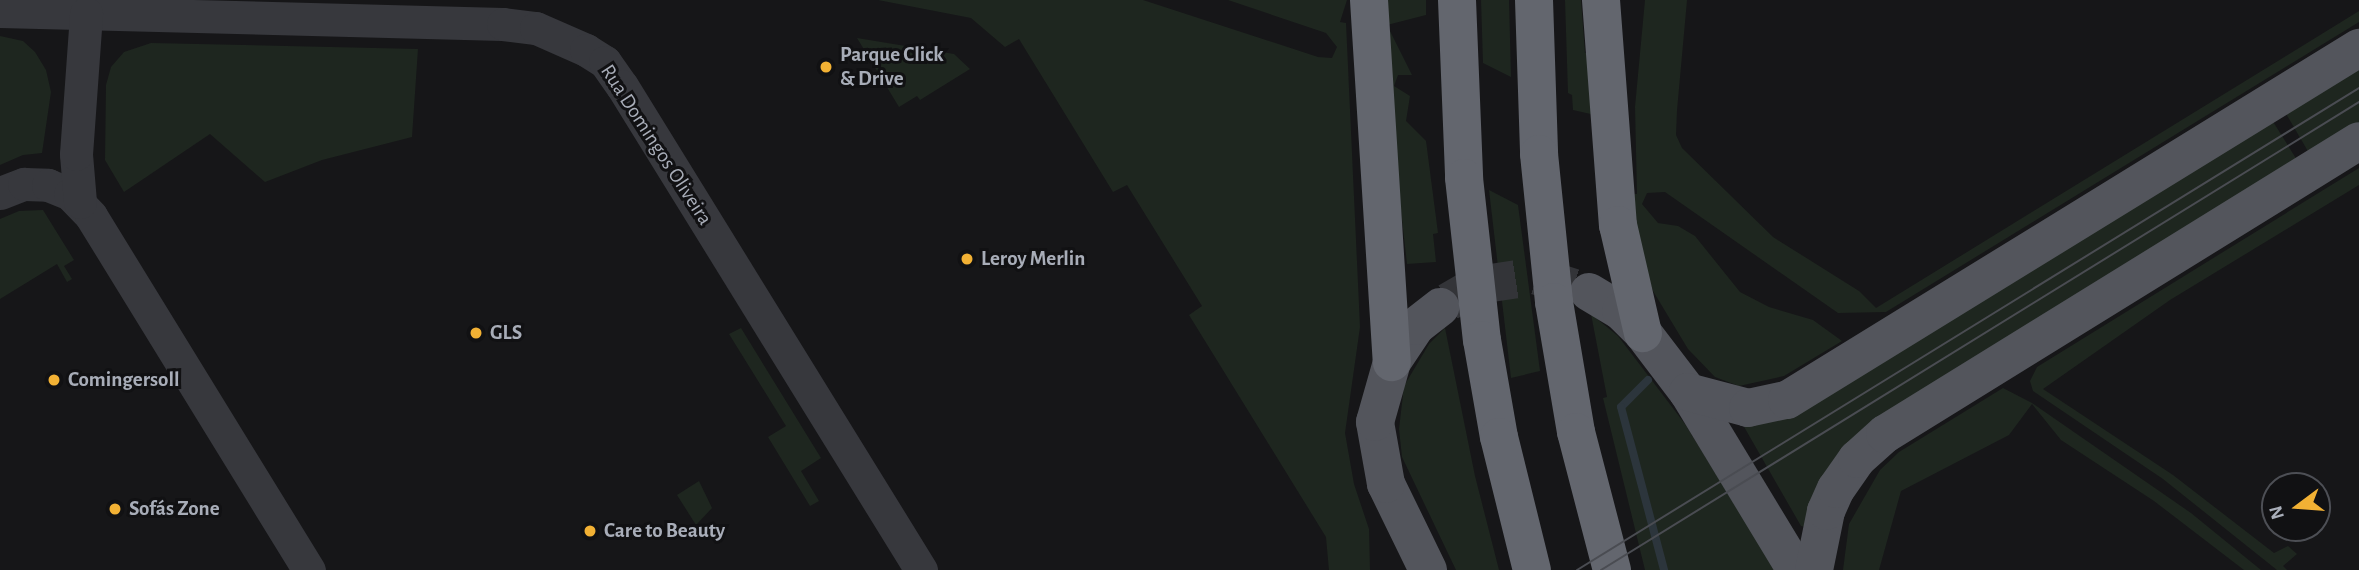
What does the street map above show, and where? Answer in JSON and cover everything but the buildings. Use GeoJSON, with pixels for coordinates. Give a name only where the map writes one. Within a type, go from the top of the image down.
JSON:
{"type":"FeatureCollection","features":[{"type":"Feature","properties":{"kind":"highway"},"geometry":{"type":"LineString","coordinates":[[1369,0],[1392,362]]}},
{"type":"Feature","properties":{"kind":"highway"},"geometry":{"type":"LineString","coordinates":[[1457,0],[1464,178],[1484,352],[1532,570]]}},
{"type":"Feature","properties":{"kind":"highway"},"geometry":{"type":"LineString","coordinates":[[1534,0],[1536,90],[1544,218],[1565,375],[1612,570]]}},
{"type":"Feature","properties":{"kind":"highway"},"geometry":{"type":"LineString","coordinates":[[1601,0],[1618,225],[1643,333]]}},
{"type":"Feature","properties":{"kind":"highway"},"geometry":{"type":"LineString","coordinates":[[1610,95],[1624,0]]}},
{"type":"Feature","properties":{"kind":"main road"},"geometry":{"type":"LineString","coordinates":[[1688,392],[1748,408],[1787,400],[2359,48]]}},
{"type":"Feature","properties":{"kind":"main road"},"geometry":{"type":"LineString","coordinates":[[1814,570],[1826,511],[1836,489],[1857,459],[1885,434],[2359,141]]}},
{"type":"Feature","properties":{"kind":"main road"},"geometry":{"type":"LineString","coordinates":[[1589,292],[1621,311],[1643,333],[1688,392],[1796,570]]}},
{"type":"Feature","properties":{"kind":"main road"},"geometry":{"type":"LineString","coordinates":[[1428,570],[1402,521],[1383,473],[1375,422],[1392,362],[1416,326],[1440,307]]}},
{"type":"Feature","properties":{"kind":"main road"},"geometry":{"type":"LineString","coordinates":[[1396,570],[1402,521]]}},
{"type":"Feature","properties":{"kind":"street","name":"Rua Domingos Oliveira"},"geometry":{"type":"LineString","coordinates":[[0,11],[503,24],[536,28],[586,50],[604,62],[622,86],[921,570]]}},
{"type":"Feature","properties":{"kind":"street"},"geometry":{"type":"LineString","coordinates":[[80,202],[76,154],[86,13]]}},
{"type":"Feature","properties":{"kind":"street"},"geometry":{"type":"LineString","coordinates":[[0,193],[39,183],[63,189],[80,202],[309,570]]}},
{"type":"Feature","properties":{"kind":"shaded area"},"geometry":{"type":"Polygon","coordinates":[[[878,0],[1143,0],[1318,57],[1332,58],[1337,47],[1326,33],[1228,0],[1347,0],[1340,22],[1346,23],[1360,327],[1345,433],[1354,484],[1369,529],[1370,570],[1329,570],[1326,537],[1189,315],[1202,306],[1127,185],[1113,192],[1019,39],[1005,47],[971,18],[878,0]]]}},
{"type":"Feature","properties":{"kind":"shaded area"},"geometry":{"type":"Polygon","coordinates":[[[1384,0],[1426,0],[1426,15],[1387,25],[1412,75],[1398,75],[1394,86],[1410,96],[1406,121],[1426,141],[1438,233],[1433,234],[1436,262],[1407,264],[1387,85],[1384,0]]]}},
{"type":"Feature","properties":{"kind":"shaded area"},"geometry":{"type":"Polygon","coordinates":[[[1481,0],[1509,0],[1511,77],[1483,63],[1481,0]]]}},
{"type":"Feature","properties":{"kind":"shaded area"},"geometry":{"type":"Polygon","coordinates":[[[1565,0],[1581,0],[1585,53],[1591,53],[1595,115],[1573,110],[1572,95],[1568,93],[1565,0]]]}},
{"type":"Feature","properties":{"kind":"shaded area"},"geometry":{"type":"Polygon","coordinates":[[[1645,0],[1687,0],[1676,135],[1682,148],[1773,237],[1859,291],[1876,308],[2359,11],[2359,22],[1886,312],[1838,313],[1665,192],[1647,193],[1642,204],[1658,223],[1678,226],[1695,236],[1740,292],[1769,307],[1813,320],[1842,341],[1784,376],[1739,386],[1715,377],[1688,349],[1653,291],[1640,254],[1633,194],[1637,194],[1635,107],[1645,0]]]}},
{"type":"Feature","properties":{"kind":"shaded area"},"geometry":{"type":"Polygon","coordinates":[[[0,36],[23,41],[35,52],[46,70],[51,92],[42,153],[23,155],[0,165],[0,36]]]}},
{"type":"Feature","properties":{"kind":"shaded area"},"geometry":{"type":"Polygon","coordinates":[[[857,38],[954,54],[970,69],[920,100],[917,96],[899,107],[857,38]]]}},
{"type":"Feature","properties":{"kind":"shaded area"},"geometry":{"type":"Polygon","coordinates":[[[151,43],[418,49],[412,137],[322,160],[265,182],[210,134],[124,192],[105,160],[106,85],[111,67],[124,52],[151,43]]]}},
{"type":"Feature","properties":{"kind":"shaded area"},"geometry":{"type":"Polygon","coordinates":[[[2359,66],[2359,122],[2309,153],[2285,112],[2359,66]]]}},
{"type":"Feature","properties":{"kind":"shaded area"},"geometry":{"type":"Polygon","coordinates":[[[2272,120],[2297,160],[1973,362],[1805,527],[1801,526],[1743,425],[2272,120]]]}},
{"type":"Feature","properties":{"kind":"shaded area"},"geometry":{"type":"Polygon","coordinates":[[[2359,168],[2359,185],[2170,300],[2043,389],[2173,475],[2274,553],[2288,546],[2297,554],[2283,566],[2287,570],[2277,570],[2163,479],[2033,391],[2030,381],[2037,367],[2359,168]]]}},
{"type":"Feature","properties":{"kind":"shaded area"},"geometry":{"type":"Polygon","coordinates":[[[1489,190],[1518,205],[1540,371],[1511,378],[1489,190]]]}},
{"type":"Feature","properties":{"kind":"shaded area"},"geometry":{"type":"Polygon","coordinates":[[[43,210],[74,260],[64,266],[72,279],[67,282],[57,264],[0,299],[0,219],[19,211],[43,210]]]}},
{"type":"Feature","properties":{"kind":"shaded area"},"geometry":{"type":"Polygon","coordinates":[[[1591,314],[1618,336],[1685,424],[1775,570],[1645,570],[1603,398],[1607,397],[1591,314]]]}},
{"type":"Feature","properties":{"kind":"shaded area"},"geometry":{"type":"Polygon","coordinates":[[[741,328],[821,458],[801,471],[819,501],[810,506],[768,437],[786,426],[729,334],[741,328]]]}},
{"type":"Feature","properties":{"kind":"shaded area"},"geometry":{"type":"Polygon","coordinates":[[[1445,328],[1475,476],[1499,570],[1456,570],[1402,457],[1399,429],[1404,386],[1429,344],[1445,328]]]}},
{"type":"Feature","properties":{"kind":"shaded area"},"geometry":{"type":"Polygon","coordinates":[[[2003,388],[2032,403],[2191,513],[2261,570],[2244,570],[2154,501],[2061,440],[2032,404],[2009,435],[1901,491],[1879,570],[1843,570],[1849,524],[1880,470],[1899,452],[2003,388]]]}},
{"type":"Feature","properties":{"kind":"shaded area"},"geometry":{"type":"Polygon","coordinates":[[[699,481],[712,508],[696,525],[677,495],[699,481]]]}},
{"type":"Feature","properties":{"kind":"waterway"},"geometry":{"type":"LineString","coordinates":[[1648,380],[1621,407],[1664,570]]}},
{"type":"Feature","properties":{"kind":"tunnel"},"geometry":{"type":"LineString","coordinates":[[1448,302],[1478,285],[1537,276],[1581,290]]}},
{"type":"Feature","properties":{"kind":"tram line"},"geometry":{"type":"LineString","coordinates":[[1577,570],[2359,88]]}},
{"type":"Feature","properties":{"kind":"tram line"},"geometry":{"type":"LineString","coordinates":[[1601,570],[2359,102]]}},
{"type":"Feature","properties":{"kind":"place","name":"Parque Click & Drive"},"geometry":{"type":"Point","coordinates":[826,67]}},
{"type":"Feature","properties":{"kind":"place","name":"Leroy Merlin"},"geometry":{"type":"Point","coordinates":[967,259]}},
{"type":"Feature","properties":{"kind":"place","name":"GLS"},"geometry":{"type":"Point","coordinates":[476,333]}},
{"type":"Feature","properties":{"kind":"place","name":"Comingersoll"},"geometry":{"type":"Point","coordinates":[54,380]}},
{"type":"Feature","properties":{"kind":"place","name":"Sofás Zone"},"geometry":{"type":"Point","coordinates":[115,509]}},
{"type":"Feature","properties":{"kind":"place","name":"Care to Beauty"},"geometry":{"type":"Point","coordinates":[590,531]}}]}
